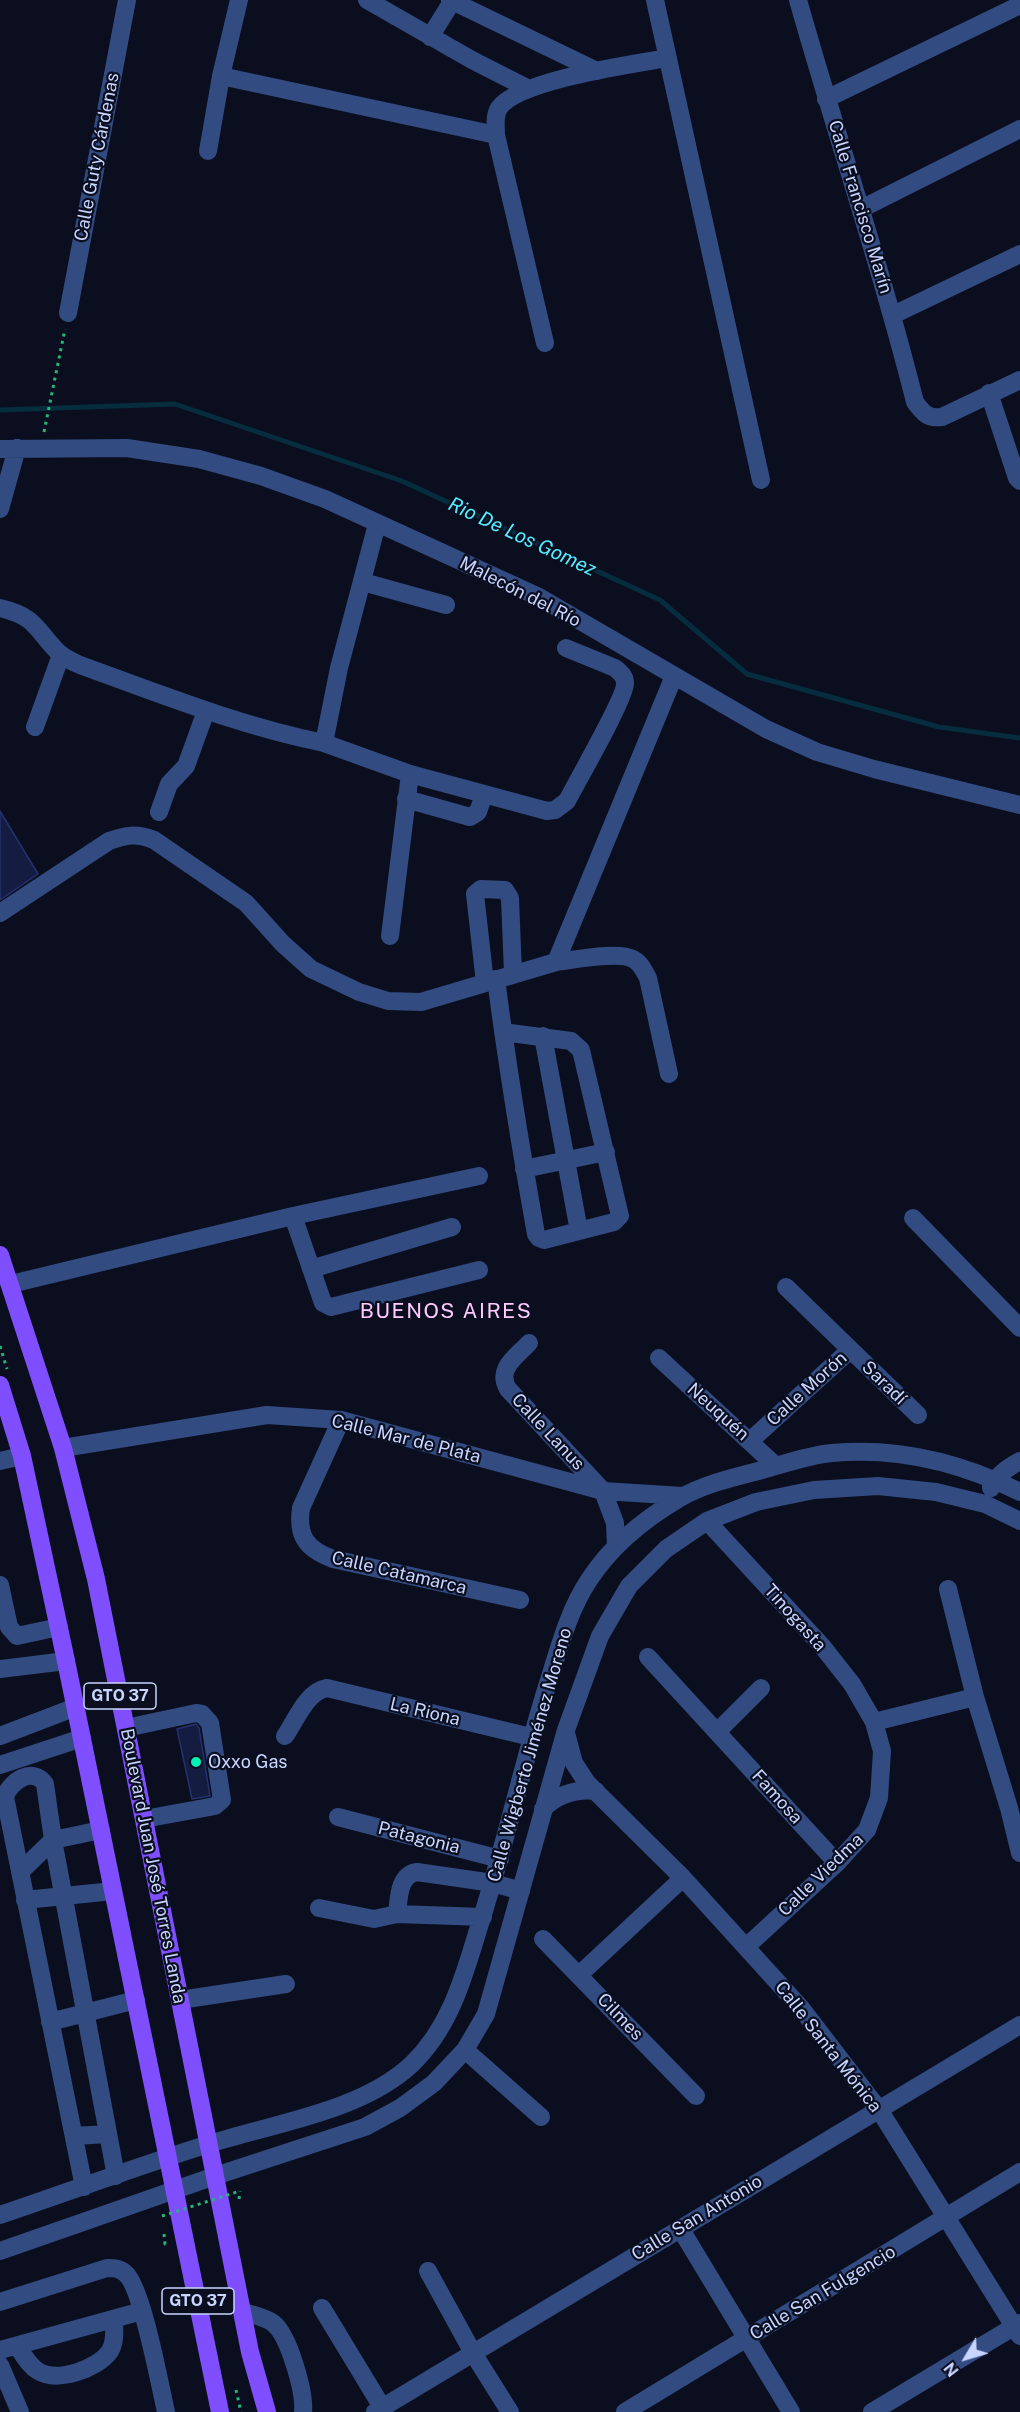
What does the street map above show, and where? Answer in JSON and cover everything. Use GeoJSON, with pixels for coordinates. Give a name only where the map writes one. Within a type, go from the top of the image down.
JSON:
{"type":"FeatureCollection","features":[{"type":"Feature","properties":{"kind":"main road","name":"Boulevard Juan José Torres Landa"},"geometry":{"type":"LineString","coordinates":[[0,1255],[63,1448],[96,1579],[250,2352],[267,2412]]}},
{"type":"Feature","properties":{"kind":"main road","name":"GTO 37"},"geometry":{"type":"LineString","coordinates":[[0,1385],[22,1456],[76,1707],[220,2412]]}},
{"type":"Feature","properties":{"kind":"street","name":"Calle Guty Cárdenas"},"geometry":{"type":"LineString","coordinates":[[68,314],[127,0]]}},
{"type":"Feature","properties":{"kind":"street"},"geometry":{"type":"LineString","coordinates":[[208,151],[221,76],[239,0]]}},
{"type":"Feature","properties":{"kind":"street"},"geometry":{"type":"LineString","coordinates":[[367,0],[430,37],[529,89]]}},
{"type":"Feature","properties":{"kind":"street"},"geometry":{"type":"LineString","coordinates":[[430,37],[452,0],[597,71]]}},
{"type":"Feature","properties":{"kind":"street"},"geometry":{"type":"LineString","coordinates":[[655,0],[761,480]]}},
{"type":"Feature","properties":{"kind":"street","name":"Calle Francisco Marín"},"geometry":{"type":"LineString","coordinates":[[798,0],[893,315],[915,402],[923,413],[932,418],[942,417],[989,393]]}},
{"type":"Feature","properties":{"kind":"street"},"geometry":{"type":"LineString","coordinates":[[826,99],[1020,5]]}},
{"type":"Feature","properties":{"kind":"street"},"geometry":{"type":"LineString","coordinates":[[545,343],[496,135],[496,117],[500,107],[529,89],[597,71],[668,58]]}},
{"type":"Feature","properties":{"kind":"street"},"geometry":{"type":"LineString","coordinates":[[221,76],[496,135]]}},
{"type":"Feature","properties":{"kind":"street"},"geometry":{"type":"LineString","coordinates":[[861,209],[1020,129]]}},
{"type":"Feature","properties":{"kind":"street"},"geometry":{"type":"LineString","coordinates":[[893,315],[1020,254]]}},
{"type":"Feature","properties":{"kind":"street"},"geometry":{"type":"LineString","coordinates":[[1019,384],[989,393],[1017,478],[1020,481]]}},
{"type":"Feature","properties":{"kind":"street"},"geometry":{"type":"LineString","coordinates":[[0,509],[9,448]]}},
{"type":"Feature","properties":{"kind":"street","name":"Malecón del Río"},"geometry":{"type":"LineString","coordinates":[[9,448],[127,448],[199,459],[261,476],[326,499],[539,597],[766,729],[817,752],[874,769],[1020,805]]}},
{"type":"Feature","properties":{"kind":"street"},"geometry":{"type":"LineString","coordinates":[[324,743],[339,668],[377,524]]}},
{"type":"Feature","properties":{"kind":"street"},"geometry":{"type":"LineString","coordinates":[[363,582],[446,605]]}},
{"type":"Feature","properties":{"kind":"street"},"geometry":{"type":"LineString","coordinates":[[0,608],[20,613],[32,621],[61,655],[80,665],[206,711],[299,739],[324,743],[410,774],[547,811],[555,810],[567,801],[616,708],[626,681],[615,668],[566,648]]}},
{"type":"Feature","properties":{"kind":"street"},"geometry":{"type":"LineString","coordinates":[[35,727],[61,655]]}},
{"type":"Feature","properties":{"kind":"street"},"geometry":{"type":"LineString","coordinates":[[556,962],[674,676]]}},
{"type":"Feature","properties":{"kind":"street"},"geometry":{"type":"LineString","coordinates":[[159,812],[169,784],[188,761],[206,711]]}},
{"type":"Feature","properties":{"kind":"street"},"geometry":{"type":"LineString","coordinates":[[390,936],[410,774]]}},
{"type":"Feature","properties":{"kind":"street"},"geometry":{"type":"LineString","coordinates":[[406,799],[470,817],[478,812],[484,794]]}},
{"type":"Feature","properties":{"kind":"street"},"geometry":{"type":"LineString","coordinates":[[0,913],[109,841],[126,835],[141,835],[154,840],[246,903],[283,944],[311,969],[359,992],[388,1001],[421,1002],[556,962],[621,956],[633,958],[641,965],[648,978],[669,1074]]}},
{"type":"Feature","properties":{"kind":"street"},"geometry":{"type":"LineString","coordinates":[[498,979],[503,1032],[524,1169],[539,1239],[544,1240],[614,1222],[620,1216],[580,1050],[571,1041],[503,1032]]}},
{"type":"Feature","properties":{"kind":"street"},"geometry":{"type":"LineString","coordinates":[[543,1036],[579,1231]]}},
{"type":"Feature","properties":{"kind":"street"},"geometry":{"type":"LineString","coordinates":[[524,1169],[606,1152]]}},
{"type":"Feature","properties":{"kind":"street"},"geometry":{"type":"LineString","coordinates":[[11,1284],[292,1216],[479,1176]]}},
{"type":"Feature","properties":{"kind":"street"},"geometry":{"type":"LineString","coordinates":[[292,1216],[323,1303],[331,1307],[479,1270]]}},
{"type":"Feature","properties":{"kind":"street"},"geometry":{"type":"LineString","coordinates":[[914,1218],[1014,1308],[1020,1328]]}},
{"type":"Feature","properties":{"kind":"street"},"geometry":{"type":"LineString","coordinates":[[311,1269],[452,1227]]}},
{"type":"Feature","properties":{"kind":"street","name":"Calle Morón"},"geometry":{"type":"LineString","coordinates":[[750,1441],[850,1350],[786,1287]]}},
{"type":"Feature","properties":{"kind":"street","name":"Calle Lanus"},"geometry":{"type":"LineString","coordinates":[[529,1343],[507,1367],[503,1374],[504,1382],[603,1491]]}},
{"type":"Feature","properties":{"kind":"street","name":"Saradí"},"geometry":{"type":"LineString","coordinates":[[850,1350],[918,1415]]}},
{"type":"Feature","properties":{"kind":"street","name":"Neuquén"},"geometry":{"type":"LineString","coordinates":[[659,1358],[776,1466]]}},
{"type":"Feature","properties":{"kind":"street","name":"Calle Mar de Plata"},"geometry":{"type":"LineString","coordinates":[[63,1448],[267,1415],[302,1416],[341,1420],[603,1491],[683,1496]]}},
{"type":"Feature","properties":{"kind":"street","name":"Calle Catamarca"},"geometry":{"type":"LineString","coordinates":[[341,1420],[301,1508],[299,1524],[305,1541],[317,1553],[333,1559],[520,1600]]}},
{"type":"Feature","properties":{"kind":"street","name":"Calle Wigberto Jiménez Moreno"},"geometry":{"type":"LineString","coordinates":[[0,2215],[209,2144],[339,2106],[378,2088],[410,2065],[438,2034],[452,2006],[483,1917],[531,1737],[573,1608],[590,1578],[616,1547],[648,1519],[683,1496],[726,1480],[828,1453],[872,1451],[913,1456],[959,1466],[1020,1492]]}},
{"type":"Feature","properties":{"kind":"street"},"geometry":{"type":"LineString","coordinates":[[0,1461],[22,1456]]}},
{"type":"Feature","properties":{"kind":"street"},"geometry":{"type":"LineString","coordinates":[[985,1504],[995,1480],[1007,1468],[1020,1461]]}},
{"type":"Feature","properties":{"kind":"street","name":"Calle Wigberto Jiménez Moreno"},"geometry":{"type":"LineString","coordinates":[[0,2251],[215,2176],[365,2127],[400,2108],[434,2083],[465,2050],[486,2014],[566,1730],[600,1636],[629,1586],[666,1549],[707,1521],[756,1503],[814,1490],[878,1486],[936,1492],[985,1504],[1020,1521]]}},
{"type":"Feature","properties":{"kind":"street"},"geometry":{"type":"LineString","coordinates":[[603,1491],[615,1523],[616,1547]]}},
{"type":"Feature","properties":{"kind":"street","name":"Tinogasta"},"geometry":{"type":"LineString","coordinates":[[707,1521],[828,1654],[852,1684],[874,1722]]}},
{"type":"Feature","properties":{"kind":"street"},"geometry":{"type":"LineString","coordinates":[[0,1585],[9,1627],[17,1636],[58,1627]]}},
{"type":"Feature","properties":{"kind":"street"},"geometry":{"type":"LineString","coordinates":[[948,1589],[975,1697],[1014,1806],[1020,1853]]}},
{"type":"Feature","properties":{"kind":"street","name":"Famosa"},"geometry":{"type":"LineString","coordinates":[[648,1657],[837,1863]]}},
{"type":"Feature","properties":{"kind":"street"},"geometry":{"type":"LineString","coordinates":[[0,1669],[66,1661]]}},
{"type":"Feature","properties":{"kind":"street"},"geometry":{"type":"LineString","coordinates":[[717,1732],[761,1688]]}},
{"type":"Feature","properties":{"kind":"street","name":"La Riona"},"geometry":{"type":"LineString","coordinates":[[285,1736],[312,1695],[319,1690],[327,1689],[531,1737]]}},
{"type":"Feature","properties":{"kind":"street"},"geometry":{"type":"LineString","coordinates":[[874,1722],[975,1697]]}},
{"type":"Feature","properties":{"kind":"street"},"geometry":{"type":"LineString","coordinates":[[0,1736],[76,1707]]}},
{"type":"Feature","properties":{"kind":"street"},"geometry":{"type":"LineString","coordinates":[[126,1728],[196,1713],[202,1714],[210,1723],[222,1800],[215,1806],[144,1819]]}},
{"type":"Feature","properties":{"kind":"street","name":"Calle Viedma"},"geometry":{"type":"LineString","coordinates":[[746,1947],[837,1863],[867,1830],[879,1797],[882,1751],[874,1722]]}},
{"type":"Feature","properties":{"kind":"street","name":"Calle Santa Mónica"},"geometry":{"type":"LineString","coordinates":[[566,1730],[574,1763],[587,1783],[682,1878],[801,2008],[880,2111],[1018,2328]]}},
{"type":"Feature","properties":{"kind":"street"},"geometry":{"type":"LineString","coordinates":[[0,1766],[82,1738]]}},
{"type":"Feature","properties":{"kind":"street"},"geometry":{"type":"LineString","coordinates":[[0,1740],[20,1758]]}},
{"type":"Feature","properties":{"kind":"street"},"geometry":{"type":"LineString","coordinates":[[84,2187],[4,1797],[16,1780],[37,1776],[45,1784],[63,1896],[116,2176]]}},
{"type":"Feature","properties":{"kind":"street"},"geometry":{"type":"LineString","coordinates":[[543,1809],[550,1802],[567,1793],[576,1790],[596,1791]]}},
{"type":"Feature","properties":{"kind":"street","name":"Patagonia"},"geometry":{"type":"LineString","coordinates":[[338,1817],[500,1859]]}},
{"type":"Feature","properties":{"kind":"street"},"geometry":{"type":"LineString","coordinates":[[20,1872],[53,1840],[101,1830]]}},
{"type":"Feature","properties":{"kind":"street"},"geometry":{"type":"LineString","coordinates":[[397,1914],[402,1882],[411,1873],[493,1883],[521,1891]]}},
{"type":"Feature","properties":{"kind":"street"},"geometry":{"type":"LineString","coordinates":[[579,1975],[682,1878]]}},
{"type":"Feature","properties":{"kind":"street"},"geometry":{"type":"LineString","coordinates":[[26,1900],[113,1891]]}},
{"type":"Feature","properties":{"kind":"street"},"geometry":{"type":"LineString","coordinates":[[319,1908],[374,1919],[397,1914],[483,1917]]}},
{"type":"Feature","properties":{"kind":"street","name":"Cilmes"},"geometry":{"type":"LineString","coordinates":[[543,1939],[696,2096]]}},
{"type":"Feature","properties":{"kind":"street"},"geometry":{"type":"LineString","coordinates":[[180,2000],[286,1984]]}},
{"type":"Feature","properties":{"kind":"street"},"geometry":{"type":"LineString","coordinates":[[50,2022],[136,2000]]}},
{"type":"Feature","properties":{"kind":"street","name":"Calle San Antonio"},"geometry":{"type":"LineString","coordinates":[[381,2411],[473,2353],[1020,2025]]}},
{"type":"Feature","properties":{"kind":"street"},"geometry":{"type":"LineString","coordinates":[[465,2050],[541,2116]]}},
{"type":"Feature","properties":{"kind":"street"},"geometry":{"type":"LineString","coordinates":[[74,2136],[108,2134]]}},
{"type":"Feature","properties":{"kind":"street","name":"Calle San Fulgencio"},"geometry":{"type":"LineString","coordinates":[[625,2412],[1020,2172]]}},
{"type":"Feature","properties":{"kind":"street"},"geometry":{"type":"LineString","coordinates":[[680,2228],[791,2412]]}},
{"type":"Feature","properties":{"kind":"street"},"geometry":{"type":"LineString","coordinates":[[0,2302],[107,2268],[117,2268],[126,2273],[132,2282],[142,2311],[166,2412]]}},
{"type":"Feature","properties":{"kind":"street"},"geometry":{"type":"LineString","coordinates":[[428,2271],[473,2353],[510,2412]]}},
{"type":"Feature","properties":{"kind":"street"},"geometry":{"type":"LineString","coordinates":[[322,2308],[381,2411]]}},
{"type":"Feature","properties":{"kind":"street"},"geometry":{"type":"LineString","coordinates":[[8,2348],[142,2311]]}},
{"type":"Feature","properties":{"kind":"street"},"geometry":{"type":"LineString","coordinates":[[242,2311],[271,2321],[281,2332],[302,2392],[303,2412]]}},
{"type":"Feature","properties":{"kind":"street"},"geometry":{"type":"LineString","coordinates":[[8,2348],[38,2372],[49,2375],[79,2371],[94,2365],[111,2349],[114,2339],[114,2319]]}},
{"type":"Feature","properties":{"kind":"street"},"geometry":{"type":"LineString","coordinates":[[872,2412],[1018,2328]]}},
{"type":"Feature","properties":{"kind":"street"},"geometry":{"type":"LineString","coordinates":[[0,2365],[20,2412]]}},
{"type":"Feature","properties":{"kind":"path"},"geometry":{"type":"LineString","coordinates":[[40,448],[68,314]]}},
{"type":"Feature","properties":{"kind":"path"},"geometry":{"type":"LineString","coordinates":[[162,2216],[240,2192]]}},
{"type":"Feature","properties":{"kind":"building"},"geometry":{"type":"Polygon","coordinates":[[[0,811],[38,874],[0,900],[0,811]]]}},
{"type":"Feature","properties":{"kind":"building","name":"Oxxo Gas"},"geometry":{"type":"Polygon","coordinates":[[[196,1724],[199,1728],[210,1796],[192,1799],[177,1729],[196,1724]]]}},
{"type":"Feature","properties":{"kind":"waterway","name":"Rio De Los Gomez"},"geometry":{"type":"LineString","coordinates":[[0,410],[175,404],[402,481],[660,600],[747,674],[939,727],[1020,738]]}},
{"type":"Feature","properties":{"kind":"place","name":"Oxxo Gas"},"geometry":{"type":"Point","coordinates":[196,1762]}},
{"type":"Feature","properties":{"kind":"district","name":"BUENOS AIRES"},"geometry":{"type":"Point","coordinates":[446,1312]}}]}
